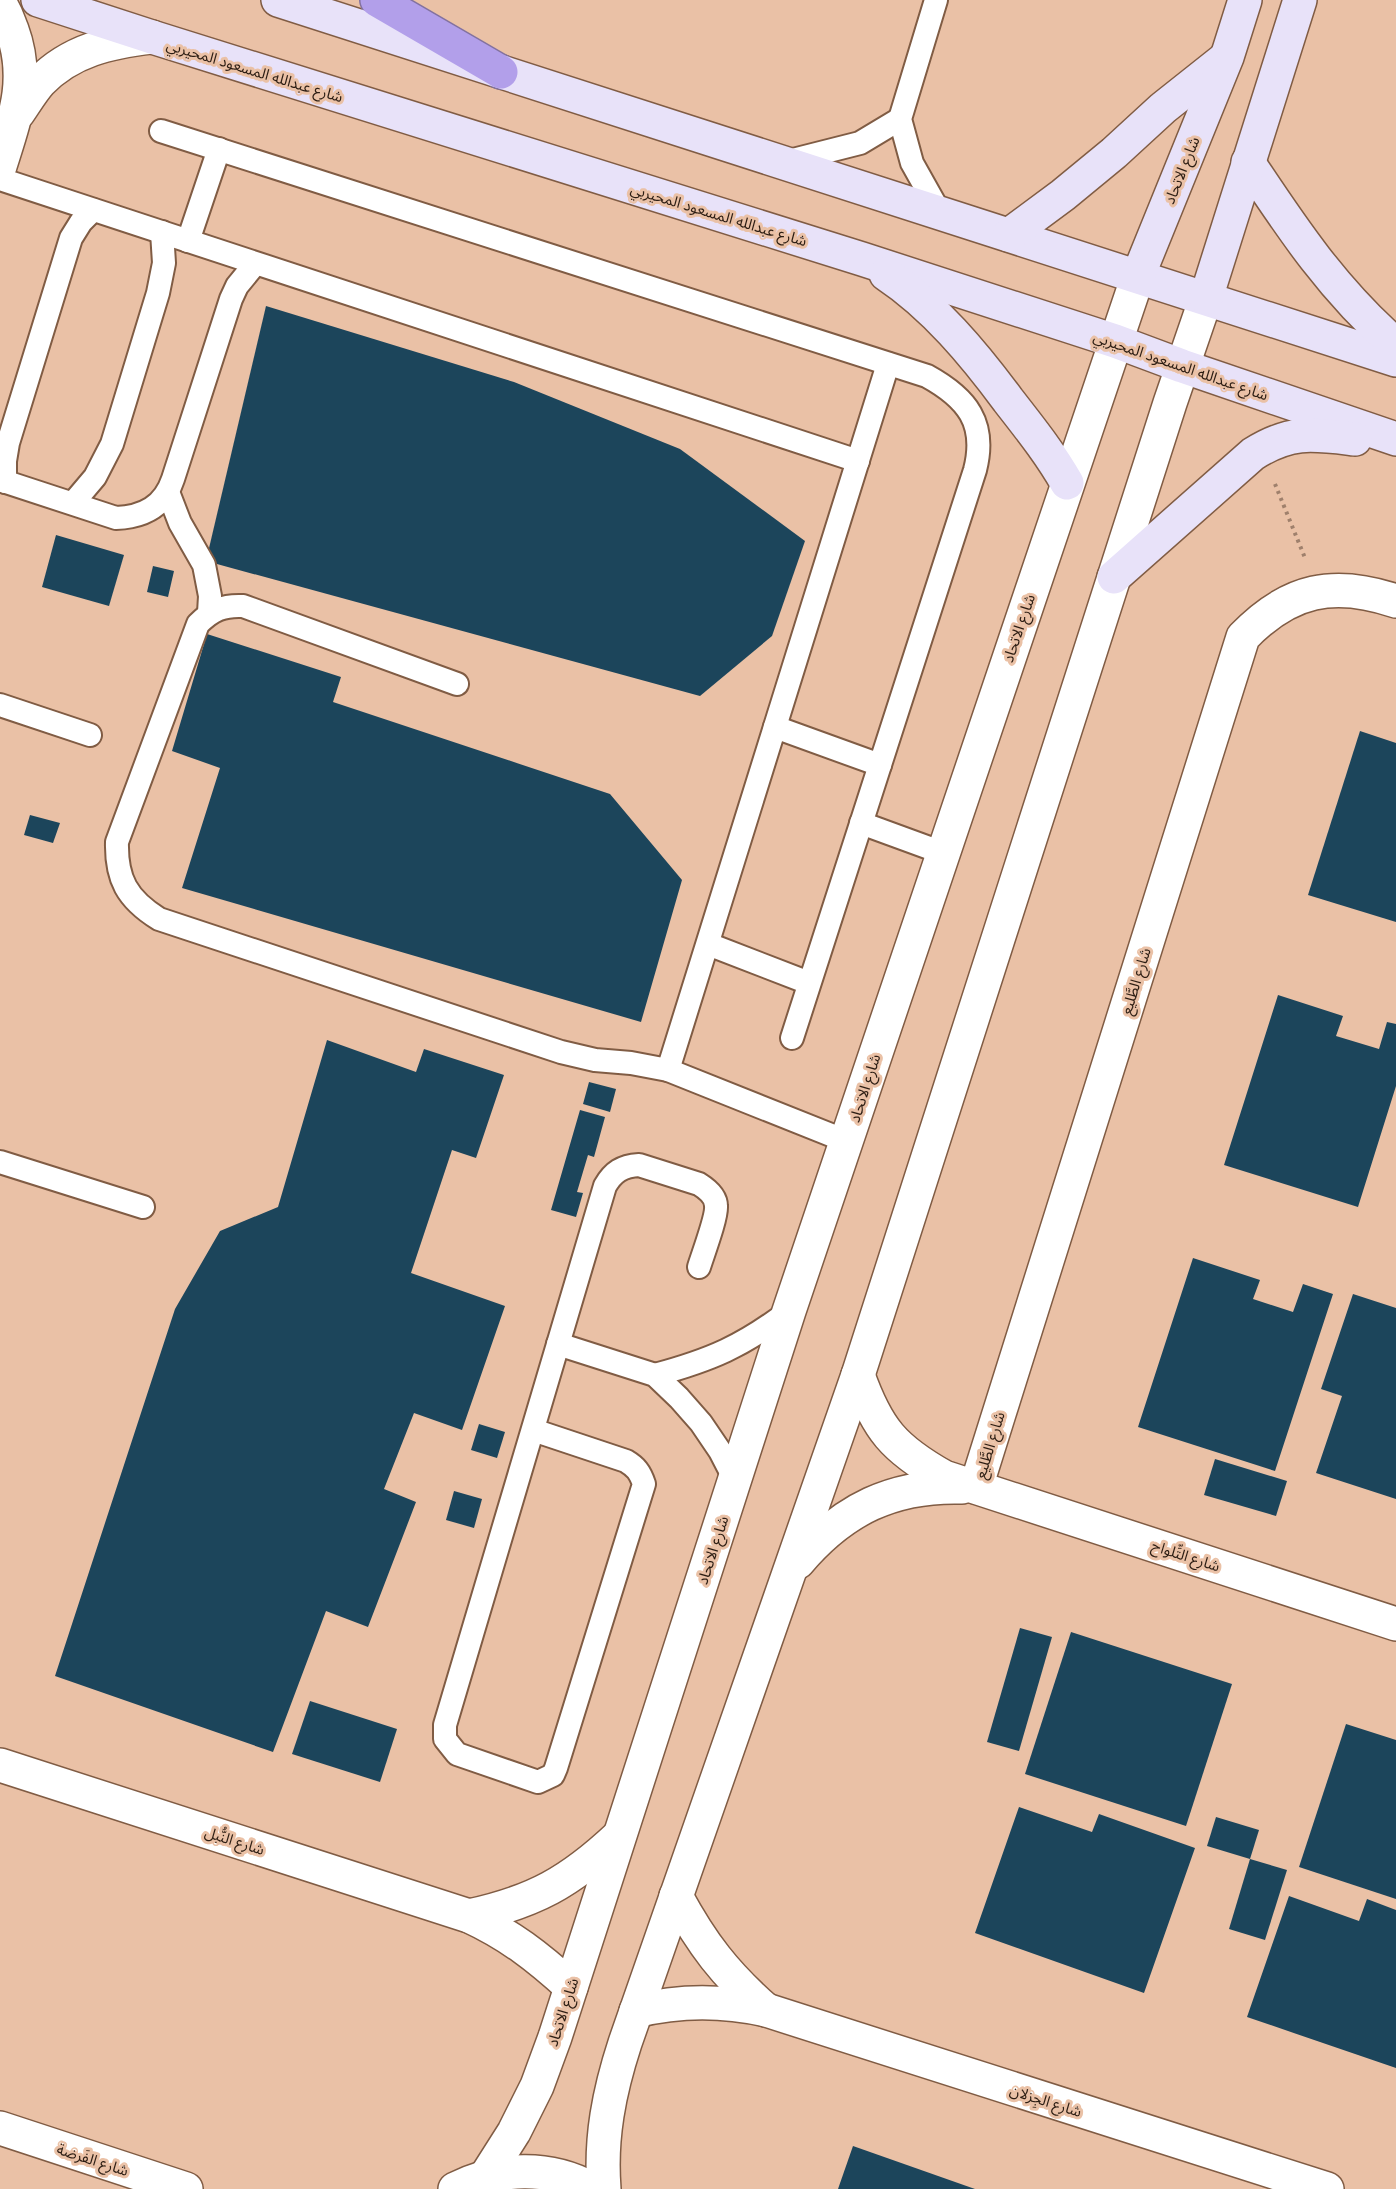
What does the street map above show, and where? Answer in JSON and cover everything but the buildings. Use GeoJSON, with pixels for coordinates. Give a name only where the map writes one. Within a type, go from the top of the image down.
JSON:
{"type":"FeatureCollection","features":[{"type":"Feature","properties":{"kind":"highway"},"geometry":{"type":"LineString","coordinates":[[377,0],[501,72]]}},
{"type":"Feature","properties":{"kind":"street","name":"شارع عبدالله المسعود المحيربي"},"geometry":{"type":"LineString","coordinates":[[38,0],[152,38],[862,259],[1115,341],[1396,439]]}},
{"type":"Feature","properties":{"kind":"street"},"geometry":{"type":"LineString","coordinates":[[278,0],[1396,360]]}},
{"type":"Feature","properties":{"kind":"street","name":"شارع الاتحاد"},"geometry":{"type":"LineString","coordinates":[[463,2186],[514,2132],[537,2086],[789,1311],[1115,341],[1138,276],[1227,57],[1245,0]]}},
{"type":"Feature","properties":{"kind":"street"},"geometry":{"type":"LineString","coordinates":[[604,2189],[603,2135],[615,2074],[858,1375],[1300,0]]}},
{"type":"Feature","properties":{"kind":"street"},"geometry":{"type":"LineString","coordinates":[[0,4],[5,11],[17,44],[22,79],[17,114],[1,163]]}},
{"type":"Feature","properties":{"kind":"street"},"geometry":{"type":"LineString","coordinates":[[17,114],[41,82],[73,57],[111,42],[152,38]]}},
{"type":"Feature","properties":{"kind":"street"},"geometry":{"type":"LineString","coordinates":[[1009,235],[1063,195],[1163,108],[1227,57]]}},
{"type":"Feature","properties":{"kind":"street"},"geometry":{"type":"LineString","coordinates":[[1248,162],[1328,277],[1368,321],[1396,345]]}},
{"type":"Feature","properties":{"kind":"street"},"geometry":{"type":"LineString","coordinates":[[862,259],[915,297],[963,344],[1040,440],[1067,483]]}},
{"type":"Feature","properties":{"kind":"street"},"geometry":{"type":"LineString","coordinates":[[1114,577],[1253,454],[1272,442],[1297,435],[1322,435],[1396,444]]}},
{"type":"Feature","properties":{"kind":"street","name":"شارع الطَّليع"},"geometry":{"type":"LineString","coordinates":[[976,1487],[1243,637],[1279,606],[1300,596],[1348,589],[1371,592],[1396,601]]}},
{"type":"Feature","properties":{"kind":"street","name":"شارع التِّلواح"},"geometry":{"type":"LineString","coordinates":[[858,1375],[869,1407],[888,1436],[913,1460],[944,1477],[1396,1624]]}},
{"type":"Feature","properties":{"kind":"street","name":"شارع التِّلواح"},"geometry":{"type":"LineString","coordinates":[[790,1573],[817,1540],[852,1513],[891,1495],[933,1486],[976,1487]]}},
{"type":"Feature","properties":{"kind":"street","name":"شارع النُّبل"},"geometry":{"type":"LineString","coordinates":[[0,1765],[469,1916],[497,1929],[523,1946],[571,1987]]}},
{"type":"Feature","properties":{"kind":"street"},"geometry":{"type":"LineString","coordinates":[[469,1916],[503,1908],[556,1886],[594,1859],[620,1835]]}},
{"type":"Feature","properties":{"kind":"street","name":"شارع الجِزلان"},"geometry":{"type":"LineString","coordinates":[[676,1896],[718,1963],[744,1991],[766,2010]]}},
{"type":"Feature","properties":{"kind":"street","name":"شارع الجِزلان"},"geometry":{"type":"LineString","coordinates":[[636,2011],[662,2005],[696,2002],[740,2004],[766,2010],[1327,2189]]}},
{"type":"Feature","properties":{"kind":"street","name":"شارع الفَرضة"},"geometry":{"type":"LineString","coordinates":[[0,2128],[166,2186]]}},
{"type":"Feature","properties":{"kind":"street"},"geometry":{"type":"LineString","coordinates":[[463,2186],[519,2170],[552,2173],[592,2189]]}},
{"type":"Feature","properties":{"kind":"lane"},"geometry":{"type":"LineString","coordinates":[[936,0],[900,119],[912,163],[940,213]]}},
{"type":"Feature","properties":{"kind":"lane"},"geometry":{"type":"LineString","coordinates":[[783,163],[860,143],[900,119]]}},
{"type":"Feature","properties":{"kind":"lane"},"geometry":{"type":"LineString","coordinates":[[161,131],[927,376],[945,386],[961,400],[972,415],[979,433],[980,452],[792,1038]]}},
{"type":"Feature","properties":{"kind":"lane"},"geometry":{"type":"LineString","coordinates":[[188,241],[219,149]]}},
{"type":"Feature","properties":{"kind":"lane"},"geometry":{"type":"LineString","coordinates":[[1,163],[93,210],[858,461]]}},
{"type":"Feature","properties":{"kind":"lane"},"geometry":{"type":"LineString","coordinates":[[93,210],[81,222],[71,238],[8,443],[2,481],[116,518],[131,518],[158,505],[168,492],[231,299],[241,280],[255,264]]}},
{"type":"Feature","properties":{"kind":"lane"},"geometry":{"type":"LineString","coordinates":[[73,503],[95,477],[112,444],[158,293],[164,263],[162,232]]}},
{"type":"Feature","properties":{"kind":"lane"},"geometry":{"type":"LineString","coordinates":[[668,1070],[888,364]]}},
{"type":"Feature","properties":{"kind":"lane"},"geometry":{"type":"LineString","coordinates":[[168,492],[180,523],[204,565],[208,580],[209,613]]}},
{"type":"Feature","properties":{"kind":"lane"},"geometry":{"type":"LineString","coordinates":[[457,684],[243,606],[232,605],[209,613],[198,624],[117,842],[117,860],[121,878],[129,895],[159,920],[561,1052],[668,1070],[846,1141]]}},
{"type":"Feature","properties":{"kind":"lane"},"geometry":{"type":"LineString","coordinates":[[0,705],[90,735]]}},
{"type":"Feature","properties":{"kind":"lane"},"geometry":{"type":"LineString","coordinates":[[775,727],[880,765]]}},
{"type":"Feature","properties":{"kind":"lane"},"geometry":{"type":"LineString","coordinates":[[861,823],[943,853]]}},
{"type":"Feature","properties":{"kind":"lane"},"geometry":{"type":"LineString","coordinates":[[708,944],[809,983]]}},
{"type":"Feature","properties":{"kind":"lane"},"geometry":{"type":"LineString","coordinates":[[0,1162],[143,1207]]}},
{"type":"Feature","properties":{"kind":"lane"},"geometry":{"type":"LineString","coordinates":[[533,1430],[626,1461],[635,1466],[644,1484],[556,1768],[553,1775],[538,1782],[457,1754],[450,1748],[444,1732],[558,1344],[605,1186],[611,1176],[619,1169],[629,1165],[639,1165],[699,1184],[712,1194],[716,1207],[699,1267]]}},
{"type":"Feature","properties":{"kind":"lane"},"geometry":{"type":"LineString","coordinates":[[655,1375],[692,1365],[726,1352],[759,1334],[789,1311]]}},
{"type":"Feature","properties":{"kind":"lane"},"geometry":{"type":"LineString","coordinates":[[558,1344],[655,1375],[701,1423],[720,1451],[735,1480]]}},
{"type":"Feature","properties":{"kind":"path"},"geometry":{"type":"LineString","coordinates":[[1253,454],[1271,473],[1319,592]]}}]}
